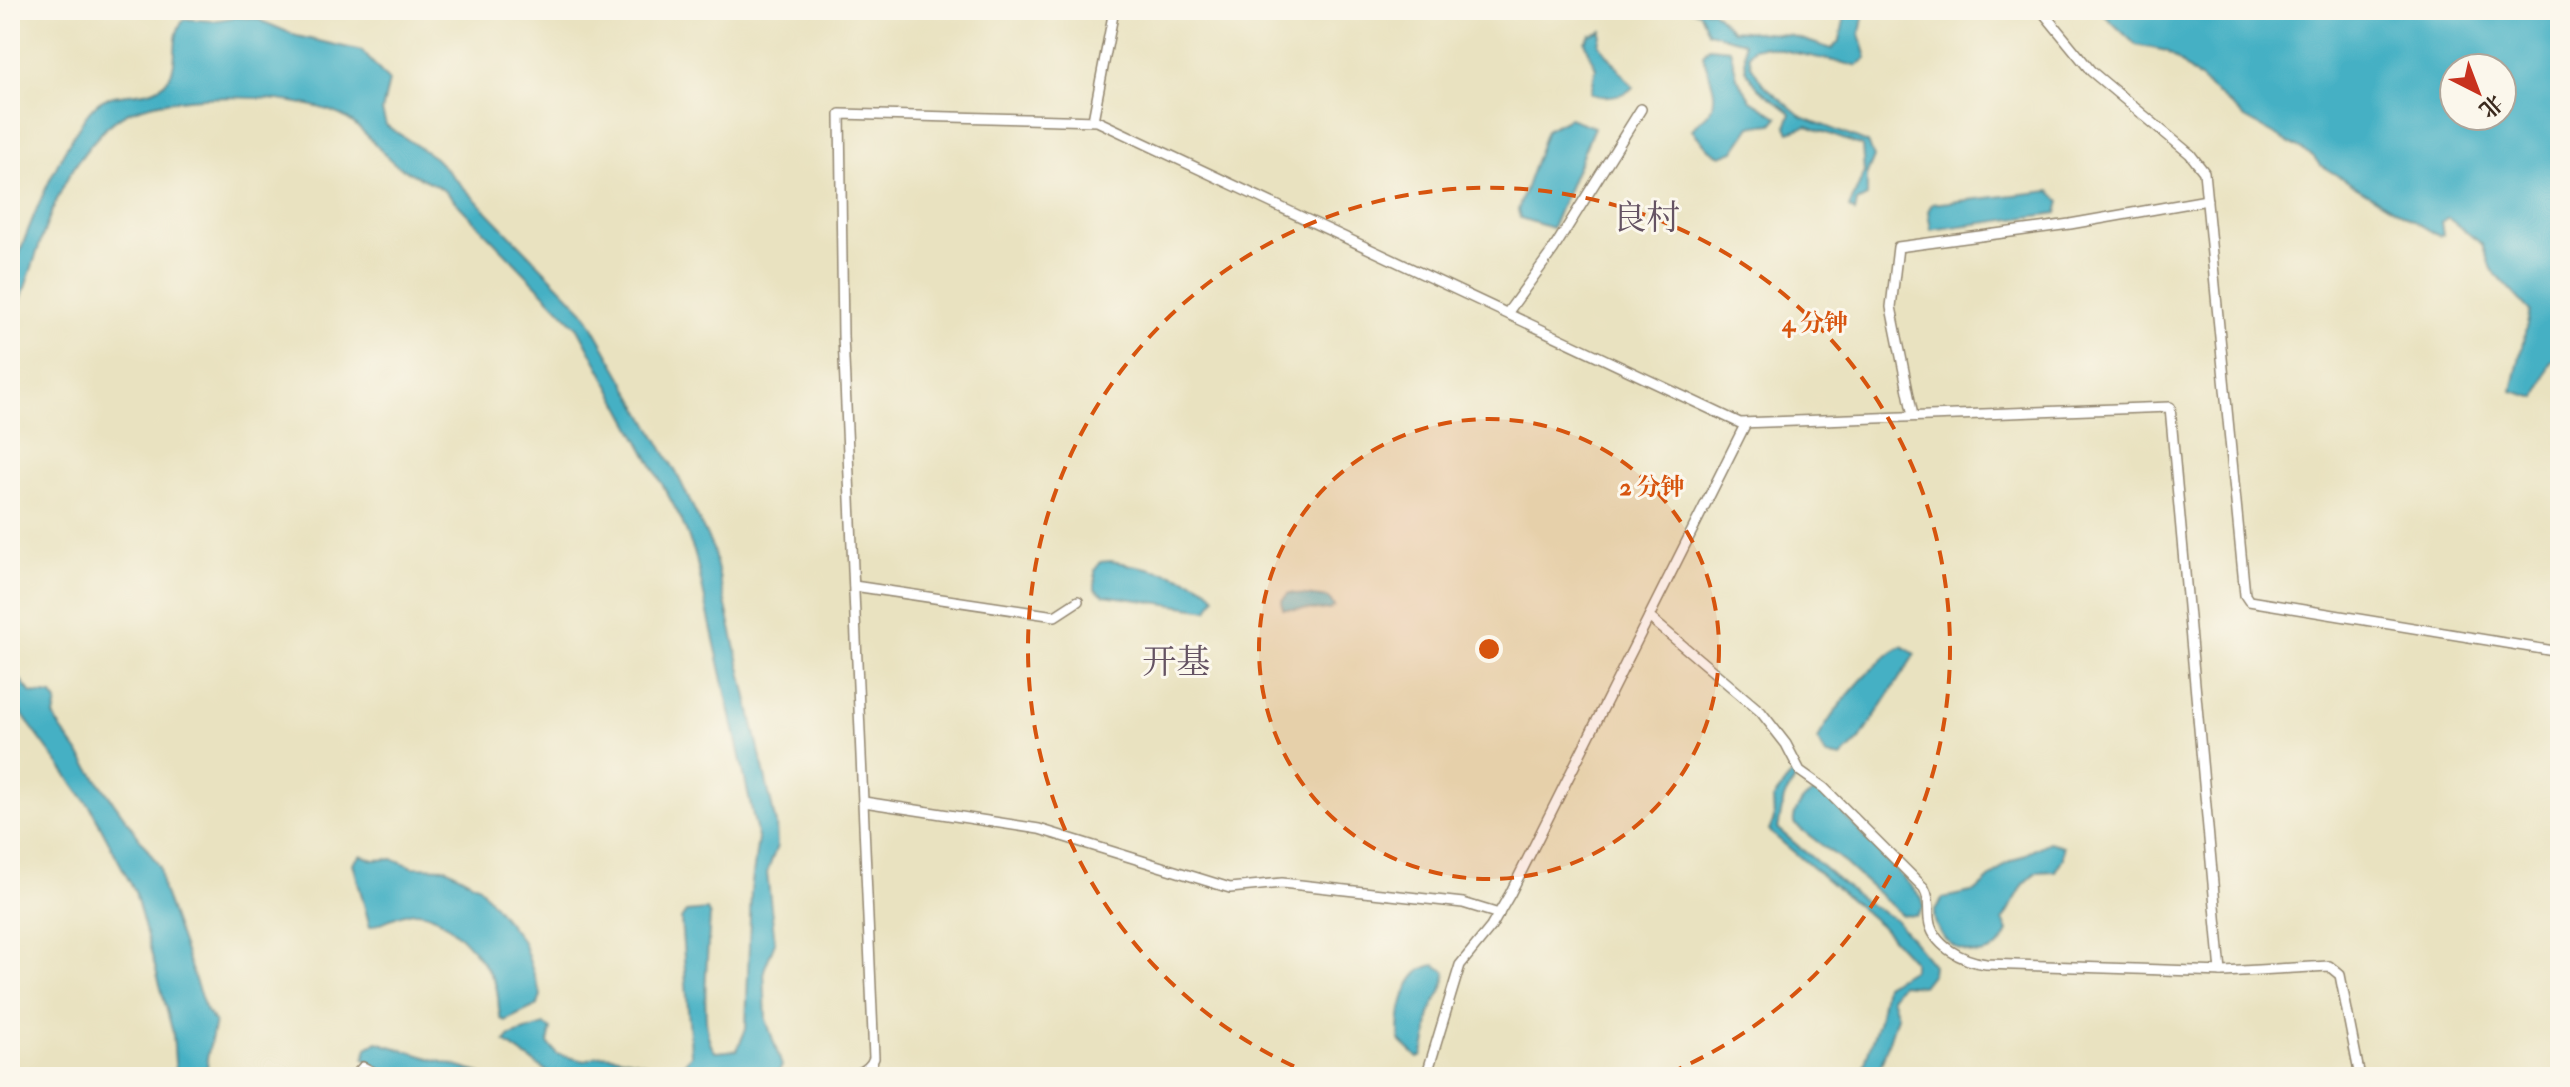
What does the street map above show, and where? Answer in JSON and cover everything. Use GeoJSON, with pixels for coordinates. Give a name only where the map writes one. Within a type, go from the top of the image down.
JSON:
{"type":"FeatureCollection","features":[{"type":"Feature","properties":{"kind":"street"},"geometry":{"type":"LineString","coordinates":[[1093,120],[1114,10]]}},
{"type":"Feature","properties":{"kind":"street"},"geometry":{"type":"LineString","coordinates":[[2041,10],[2091,71],[2195,159],[2204,172],[2245,595],[2249,601],[2560,652]]}},
{"type":"Feature","properties":{"kind":"street"},"geometry":{"type":"LineString","coordinates":[[1508,312],[1553,250],[1641,109]]}},
{"type":"Feature","properties":{"kind":"street"},"geometry":{"type":"LineString","coordinates":[[821,1077],[860,1074],[869,1068],[874,1058],[843,336],[840,114],[1093,120],[1125,132],[1730,419],[1746,423],[2170,407],[2173,412],[2221,972]]}},
{"type":"Feature","properties":{"kind":"street"},"geometry":{"type":"LineString","coordinates":[[1913,416],[1891,307],[1898,247],[2070,224],[2207,200]]}},
{"type":"Feature","properties":{"kind":"street"},"geometry":{"type":"LineString","coordinates":[[1426,1077],[1460,965],[1499,914],[1746,423]]}},
{"type":"Feature","properties":{"kind":"street"},"geometry":{"type":"LineString","coordinates":[[854,586],[1055,616],[1078,601]]}},
{"type":"Feature","properties":{"kind":"street"},"geometry":{"type":"LineString","coordinates":[[1649,617],[1761,712],[1786,744],[1800,771],[1824,788],[1924,888],[1930,905],[1932,930],[1961,958],[1986,964],[2221,972],[2267,972],[2318,965],[2336,969],[2340,975],[2360,1077]]}},
{"type":"Feature","properties":{"kind":"street"},"geometry":{"type":"LineString","coordinates":[[864,802],[1039,829],[1230,888],[1282,883],[1463,903],[1499,914]]}},
{"type":"Feature","properties":{"kind":"street"},"geometry":{"type":"LineString","coordinates":[[354,1077],[363,1067],[383,1077]]}},
{"type":"Feature","properties":{"kind":"water"},"geometry":{"type":"Polygon","coordinates":[[[1691,10],[1712,10],[1732,30],[1789,35],[1832,49],[1840,40],[1846,10],[1864,10],[1860,34],[1867,58],[1857,66],[1763,46],[1754,48],[1749,54],[1751,65],[1763,84],[1802,117],[1868,143],[1874,157],[1867,174],[1867,197],[1857,202],[1855,212],[1849,208],[1864,173],[1862,146],[1807,126],[1789,132],[1786,127],[1791,113],[1758,88],[1746,71],[1744,42],[1708,32],[1700,13],[1691,10]]]}},
{"type":"Feature","properties":{"kind":"water"},"geometry":{"type":"Polygon","coordinates":[[[2099,10],[2560,10],[2560,355],[2550,363],[2537,398],[2512,391],[2530,311],[2491,269],[2482,244],[2448,218],[2441,223],[2443,235],[2439,236],[2320,165],[2313,156],[2245,118],[2167,51],[2136,45],[2099,10]]]}},
{"type":"Feature","properties":{"kind":"water"},"geometry":{"type":"Polygon","coordinates":[[[235,17],[257,19],[297,36],[362,51],[389,81],[382,111],[386,125],[435,158],[584,311],[677,474],[713,549],[776,824],[777,846],[767,873],[775,942],[764,970],[766,1019],[782,1066],[778,1072],[758,1077],[555,1077],[505,1042],[510,1036],[544,1025],[551,1029],[548,1043],[557,1054],[585,1061],[596,1056],[608,1056],[659,1066],[684,1064],[691,1055],[681,919],[686,912],[707,910],[710,916],[705,1009],[710,1043],[716,1052],[737,1050],[746,1029],[751,890],[758,838],[695,554],[681,519],[578,328],[447,193],[394,163],[348,119],[319,108],[294,102],[235,97],[150,105],[129,112],[111,123],[74,168],[52,211],[10,327],[10,290],[21,248],[58,163],[86,116],[106,99],[151,90],[166,81],[173,66],[177,33],[185,19],[213,21],[235,17]]]}},
{"type":"Feature","properties":{"kind":"water"},"geometry":{"type":"Polygon","coordinates":[[[1602,31],[1599,44],[1633,87],[1630,90],[1607,96],[1591,93],[1596,68],[1585,42],[1590,35],[1602,31]]]}},
{"type":"Feature","properties":{"kind":"water"},"geometry":{"type":"Polygon","coordinates":[[[1709,47],[1730,49],[1737,77],[1751,100],[1778,117],[1772,124],[1751,126],[1734,151],[1721,156],[1710,150],[1692,130],[1713,105],[1714,91],[1703,55],[1709,47]]]}},
{"type":"Feature","properties":{"kind":"water"},"geometry":{"type":"Polygon","coordinates":[[[1569,118],[1594,127],[1552,228],[1520,218],[1518,210],[1546,130],[1569,118]]]}},
{"type":"Feature","properties":{"kind":"water"},"geometry":{"type":"Polygon","coordinates":[[[2050,191],[2060,201],[2057,213],[1931,230],[1928,211],[1932,204],[2050,191]]]}},
{"type":"Feature","properties":{"kind":"water"},"geometry":{"type":"Polygon","coordinates":[[[1111,561],[1184,578],[1197,583],[1215,597],[1208,610],[1104,595],[1095,589],[1095,570],[1100,562],[1111,561]]]}},
{"type":"Feature","properties":{"kind":"water"},"geometry":{"type":"Polygon","coordinates":[[[1289,593],[1329,598],[1334,606],[1330,610],[1283,609],[1282,600],[1289,593]]]}},
{"type":"Feature","properties":{"kind":"water"},"geometry":{"type":"Polygon","coordinates":[[[1902,646],[1915,654],[1860,739],[1841,758],[1826,755],[1818,741],[1831,718],[1867,674],[1902,646]]]}},
{"type":"Feature","properties":{"kind":"water"},"geometry":{"type":"Polygon","coordinates":[[[10,667],[31,693],[52,695],[57,702],[54,716],[57,723],[160,867],[163,890],[206,1011],[215,1022],[207,1058],[208,1077],[176,1077],[173,1033],[135,892],[91,808],[10,698],[10,667]]]}},
{"type":"Feature","properties":{"kind":"water"},"geometry":{"type":"Polygon","coordinates":[[[1792,774],[1797,776],[1784,798],[1778,829],[1862,900],[1896,920],[1933,965],[1932,973],[1922,986],[1901,984],[1891,997],[1897,1016],[1877,1077],[1860,1077],[1879,1020],[1885,985],[1913,969],[1913,961],[1880,925],[1769,831],[1774,819],[1773,799],[1792,774]]]}},
{"type":"Feature","properties":{"kind":"water"},"geometry":{"type":"Polygon","coordinates":[[[1821,791],[1922,898],[1924,906],[1916,916],[1902,915],[1839,858],[1794,824],[1795,813],[1802,803],[1821,791]]]}},
{"type":"Feature","properties":{"kind":"water"},"geometry":{"type":"Polygon","coordinates":[[[2049,842],[2063,846],[2063,858],[2055,871],[2037,872],[2024,884],[2003,920],[2008,931],[2001,944],[1978,954],[1965,952],[1943,937],[1936,925],[1934,912],[1943,898],[1976,891],[2006,864],[2049,842]]]}},
{"type":"Feature","properties":{"kind":"water"},"geometry":{"type":"Polygon","coordinates":[[[361,855],[373,860],[394,859],[413,867],[446,868],[479,886],[523,942],[541,995],[538,1005],[505,1021],[501,1019],[497,988],[490,973],[462,938],[438,919],[416,912],[370,927],[353,863],[361,855]]]}},
{"type":"Feature","properties":{"kind":"water"},"geometry":{"type":"Polygon","coordinates":[[[1435,965],[1445,971],[1445,978],[1430,1013],[1422,1056],[1418,1058],[1400,1041],[1402,1006],[1416,974],[1435,965]]]}},
{"type":"Feature","properties":{"kind":"water"},"geometry":{"type":"Polygon","coordinates":[[[377,1042],[484,1077],[393,1077],[364,1059],[367,1048],[377,1042]]]}},
{"type":"Feature","properties":{"kind":"district","name":"良村"},"geometry":{"type":"Point","coordinates":[1646,217]}},
{"type":"Feature","properties":{"kind":"district","name":"开基"},"geometry":{"type":"Point","coordinates":[1176,661]}}]}
